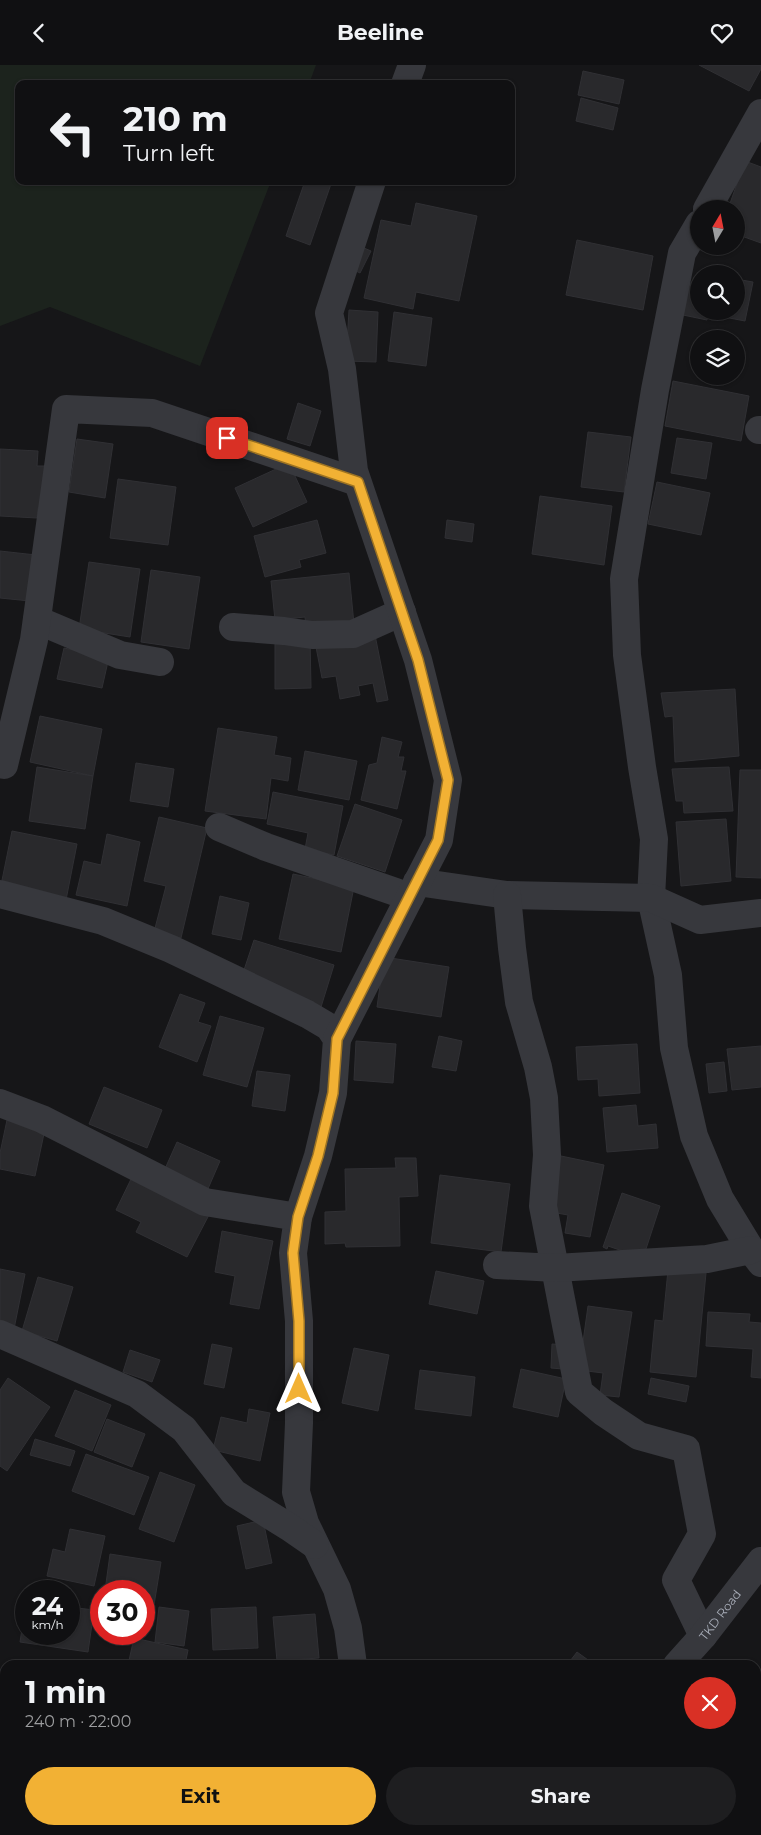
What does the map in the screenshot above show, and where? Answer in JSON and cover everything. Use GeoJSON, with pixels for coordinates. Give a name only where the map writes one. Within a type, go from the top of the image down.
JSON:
{"type":"FeatureCollection","features":[{"type":"Feature","properties":{"kind":"street"},"geometry":{"type":"LineString","coordinates":[[406,80],[412,65]]}},
{"type":"Feature","properties":{"kind":"street"},"geometry":{"type":"LineString","coordinates":[[712,200],[761,113]]}},
{"type":"Feature","properties":{"kind":"street"},"geometry":{"type":"LineString","coordinates":[[352,1660],[348,1628],[337,1589],[305,1523],[296,1492],[299,1423],[299,1321],[293,1253],[298,1217],[318,1156],[331,1102],[337,1039],[438,840],[448,780],[418,660],[354,471],[342,369],[329,313],[371,185]]}},
{"type":"Feature","properties":{"kind":"street"},"geometry":{"type":"LineString","coordinates":[[497,1265],[556,1268],[756,1257],[720,1199],[694,1136],[674,1048],[668,975],[651,898],[654,839],[627,655],[624,579],[655,390],[682,253],[690,239]]}},
{"type":"Feature","properties":{"kind":"street"},"geometry":{"type":"LineString","coordinates":[[0,764],[4,765],[34,640],[66,409],[152,413],[358,482]]}},
{"type":"Feature","properties":{"kind":"street"},"geometry":{"type":"LineString","coordinates":[[233,627],[312,635],[353,634],[402,612]]}},
{"type":"Feature","properties":{"kind":"street"},"geometry":{"type":"LineString","coordinates":[[37,620],[120,655],[160,662]]}},
{"type":"Feature","properties":{"kind":"street"},"geometry":{"type":"LineString","coordinates":[[218,827],[266,847],[413,889],[508,895],[651,898],[700,920],[761,913]]}},
{"type":"Feature","properties":{"kind":"street"},"geometry":{"type":"LineString","coordinates":[[0,894],[103,921],[171,949],[307,1014],[329,1027],[337,1039]]}},
{"type":"Feature","properties":{"kind":"street"},"geometry":{"type":"LineString","coordinates":[[508,895],[512,949],[519,1002],[538,1067],[544,1098],[547,1155],[543,1206],[579,1393],[603,1412],[640,1436],[686,1449],[702,1534],[676,1580],[703,1636]]}},
{"type":"Feature","properties":{"kind":"street"},"geometry":{"type":"LineString","coordinates":[[0,1103],[42,1119],[205,1202],[298,1217]]}},
{"type":"Feature","properties":{"kind":"street"},"geometry":{"type":"LineString","coordinates":[[0,1334],[136,1394],[184,1429],[234,1493],[316,1546]]}},
{"type":"Feature","properties":{"kind":"street","name":"TKD Road"},"geometry":{"type":"LineString","coordinates":[[681,1660],[703,1636],[761,1561]]}},
{"type":"Feature","properties":{"kind":"shaded area"},"geometry":{"type":"Polygon","coordinates":[[[0,65],[316,65],[310,80],[15,80],[15,185],[269,185],[200,366],[50,307],[0,326],[0,65]]]}},
{"type":"Feature","properties":{"kind":"building"},"geometry":{"type":"Polygon","coordinates":[[[699,65],[761,65],[761,69],[749,91],[699,65]]]}},
{"type":"Feature","properties":{"kind":"building"},"geometry":{"type":"Polygon","coordinates":[[[583,71],[624,80],[619,104],[578,95],[583,71]]]}},
{"type":"Feature","properties":{"kind":"building"},"geometry":{"type":"Polygon","coordinates":[[[581,98],[618,108],[613,130],[576,121],[581,98]]]}},
{"type":"Feature","properties":{"kind":"building"},"geometry":{"type":"Polygon","coordinates":[[[745,161],[761,167],[761,243],[745,237],[745,200],[731,200],[745,161]]]}},
{"type":"Feature","properties":{"kind":"building"},"geometry":{"type":"Polygon","coordinates":[[[304,185],[331,185],[310,245],[286,236],[304,185]]]}},
{"type":"Feature","properties":{"kind":"building"},"geometry":{"type":"Polygon","coordinates":[[[416,203],[477,216],[459,301],[416,292],[413,309],[364,298],[381,220],[411,226],[416,203]]]}},
{"type":"Feature","properties":{"kind":"building"},"geometry":{"type":"Polygon","coordinates":[[[577,240],[653,256],[643,310],[566,295],[577,240]]]}},
{"type":"Feature","properties":{"kind":"building"},"geometry":{"type":"Polygon","coordinates":[[[357,245],[371,251],[360,273],[346,266],[357,245]]]}},
{"type":"Feature","properties":{"kind":"building"},"geometry":{"type":"Polygon","coordinates":[[[745,281],[753,282],[745,321],[740,320],[745,320],[745,281]]]}},
{"type":"Feature","properties":{"kind":"building"},"geometry":{"type":"Polygon","coordinates":[[[690,283],[690,316],[683,315],[690,283]]]}},
{"type":"Feature","properties":{"kind":"building"},"geometry":{"type":"Polygon","coordinates":[[[349,310],[378,312],[376,362],[346,361],[349,310]]]}},
{"type":"Feature","properties":{"kind":"building"},"geometry":{"type":"Polygon","coordinates":[[[394,312],[432,318],[426,366],[388,361],[394,312]]]}},
{"type":"Feature","properties":{"kind":"building"},"geometry":{"type":"Polygon","coordinates":[[[673,381],[749,396],[741,441],[665,426],[673,381]]]}},
{"type":"Feature","properties":{"kind":"building"},"geometry":{"type":"Polygon","coordinates":[[[298,403],[321,411],[310,446],[287,439],[298,403]]]}},
{"type":"Feature","properties":{"kind":"building"},"geometry":{"type":"Polygon","coordinates":[[[588,432],[631,437],[624,492],[581,487],[588,432]]]}},
{"type":"Feature","properties":{"kind":"building"},"geometry":{"type":"Polygon","coordinates":[[[677,438],[712,443],[706,479],[671,473],[677,438]]]}},
{"type":"Feature","properties":{"kind":"building"},"geometry":{"type":"Polygon","coordinates":[[[77,439],[113,444],[105,498],[69,492],[77,439]]]}},
{"type":"Feature","properties":{"kind":"building"},"geometry":{"type":"Polygon","coordinates":[[[0,449],[38,451],[37,466],[49,466],[46,508],[38,508],[37,518],[0,516],[0,449]]]}},
{"type":"Feature","properties":{"kind":"building"},"geometry":{"type":"Polygon","coordinates":[[[289,463],[307,502],[253,527],[235,488],[289,463]]]}},
{"type":"Feature","properties":{"kind":"building"},"geometry":{"type":"Polygon","coordinates":[[[118,479],[176,487],[168,545],[110,538],[118,479]]]}},
{"type":"Feature","properties":{"kind":"building"},"geometry":{"type":"Polygon","coordinates":[[[657,482],[710,493],[701,535],[648,524],[657,482]]]}},
{"type":"Feature","properties":{"kind":"building"},"geometry":{"type":"Polygon","coordinates":[[[540,496],[612,506],[604,565],[532,554],[540,496]]]}},
{"type":"Feature","properties":{"kind":"building"},"geometry":{"type":"Polygon","coordinates":[[[317,520],[326,553],[299,560],[301,567],[265,577],[254,536],[317,520]]]}},
{"type":"Feature","properties":{"kind":"building"},"geometry":{"type":"Polygon","coordinates":[[[447,520],[474,524],[472,542],[445,538],[447,520]]]}},
{"type":"Feature","properties":{"kind":"building"},"geometry":{"type":"Polygon","coordinates":[[[0,551],[36,555],[30,601],[0,598],[0,551]]]}},
{"type":"Feature","properties":{"kind":"building"},"geometry":{"type":"Polygon","coordinates":[[[89,562],[140,569],[130,637],[79,629],[89,562]]]}},
{"type":"Feature","properties":{"kind":"building"},"geometry":{"type":"Polygon","coordinates":[[[151,570],[200,577],[189,649],[141,642],[151,570]]]}},
{"type":"Feature","properties":{"kind":"building"},"geometry":{"type":"Polygon","coordinates":[[[349,573],[354,624],[306,629],[305,617],[275,620],[271,581],[349,573]]]}},
{"type":"Feature","properties":{"kind":"building"},"geometry":{"type":"Polygon","coordinates":[[[375,635],[388,700],[377,702],[373,683],[358,686],[360,695],[340,699],[336,676],[322,678],[316,647],[375,635]]]}},
{"type":"Feature","properties":{"kind":"building"},"geometry":{"type":"Polygon","coordinates":[[[310,638],[311,688],[275,689],[275,639],[310,638]]]}},
{"type":"Feature","properties":{"kind":"building"},"geometry":{"type":"Polygon","coordinates":[[[64,648],[109,657],[102,688],[57,679],[64,648]]]}},
{"type":"Feature","properties":{"kind":"building"},"geometry":{"type":"Polygon","coordinates":[[[735,689],[739,756],[675,762],[673,716],[665,717],[661,693],[735,689]]]}},
{"type":"Feature","properties":{"kind":"building"},"geometry":{"type":"Polygon","coordinates":[[[40,716],[102,729],[93,776],[30,762],[40,716]]]}},
{"type":"Feature","properties":{"kind":"building"},"geometry":{"type":"Polygon","coordinates":[[[218,728],[277,737],[274,755],[291,758],[288,781],[271,778],[266,819],[205,811],[218,728]]]}},
{"type":"Feature","properties":{"kind":"building"},"geometry":{"type":"Polygon","coordinates":[[[382,737],[402,742],[398,757],[404,757],[401,771],[406,771],[397,809],[361,800],[369,765],[377,763],[382,737]]]}},
{"type":"Feature","properties":{"kind":"building"},"geometry":{"type":"Polygon","coordinates":[[[305,751],[357,761],[349,800],[298,790],[305,751]]]}},
{"type":"Feature","properties":{"kind":"building"},"geometry":{"type":"Polygon","coordinates":[[[136,763],[174,769],[168,807],[130,801],[136,763]]]}},
{"type":"Feature","properties":{"kind":"building"},"geometry":{"type":"Polygon","coordinates":[[[37,767],[93,776],[85,829],[29,821],[37,767]]]}},
{"type":"Feature","properties":{"kind":"building"},"geometry":{"type":"Polygon","coordinates":[[[729,767],[733,811],[684,813],[683,801],[676,801],[672,769],[729,767]]]}},
{"type":"Feature","properties":{"kind":"building"},"geometry":{"type":"Polygon","coordinates":[[[740,770],[761,770],[761,878],[736,877],[740,770]]]}},
{"type":"Feature","properties":{"kind":"building"},"geometry":{"type":"Polygon","coordinates":[[[273,792],[343,806],[334,855],[305,849],[308,833],[267,824],[273,792]]]}},
{"type":"Feature","properties":{"kind":"building"},"geometry":{"type":"Polygon","coordinates":[[[355,804],[402,820],[385,872],[337,856],[355,804]]]}},
{"type":"Feature","properties":{"kind":"building"},"geometry":{"type":"Polygon","coordinates":[[[159,817],[207,828],[181,938],[154,932],[166,886],[144,881],[159,817]]]}},
{"type":"Feature","properties":{"kind":"building"},"geometry":{"type":"Polygon","coordinates":[[[726,819],[731,881],[681,886],[676,822],[726,819]]]}},
{"type":"Feature","properties":{"kind":"building"},"geometry":{"type":"Polygon","coordinates":[[[12,831],[77,844],[65,905],[0,890],[12,831]]]}},
{"type":"Feature","properties":{"kind":"building"},"geometry":{"type":"Polygon","coordinates":[[[107,834],[140,842],[127,906],[76,895],[84,861],[101,865],[107,834]]]}},
{"type":"Feature","properties":{"kind":"building"},"geometry":{"type":"Polygon","coordinates":[[[293,874],[354,887],[341,952],[279,939],[293,874]]]}},
{"type":"Feature","properties":{"kind":"building"},"geometry":{"type":"Polygon","coordinates":[[[220,896],[249,903],[241,940],[212,934],[220,896]]]}},
{"type":"Feature","properties":{"kind":"building"},"geometry":{"type":"Polygon","coordinates":[[[254,940],[334,965],[321,1007],[240,982],[254,940]]]}},
{"type":"Feature","properties":{"kind":"building"},"geometry":{"type":"Polygon","coordinates":[[[384,957],[449,967],[441,1017],[377,1007],[384,957]]]}},
{"type":"Feature","properties":{"kind":"building"},"geometry":{"type":"Polygon","coordinates":[[[180,994],[205,1003],[198,1022],[211,1026],[197,1062],[159,1047],[180,994]]]}},
{"type":"Feature","properties":{"kind":"building"},"geometry":{"type":"Polygon","coordinates":[[[220,1016],[264,1028],[247,1087],[203,1075],[220,1016]]]}},
{"type":"Feature","properties":{"kind":"building"},"geometry":{"type":"Polygon","coordinates":[[[439,1036],[462,1041],[456,1071],[432,1067],[439,1036]]]}},
{"type":"Feature","properties":{"kind":"building"},"geometry":{"type":"Polygon","coordinates":[[[356,1041],[396,1044],[393,1083],[354,1080],[356,1041]]]}},
{"type":"Feature","properties":{"kind":"building"},"geometry":{"type":"Polygon","coordinates":[[[637,1044],[640,1093],[599,1096],[598,1079],[578,1080],[576,1047],[637,1044]]]}},
{"type":"Feature","properties":{"kind":"building"},"geometry":{"type":"Polygon","coordinates":[[[761,1046],[761,1087],[732,1090],[727,1049],[761,1046]]]}},
{"type":"Feature","properties":{"kind":"building"},"geometry":{"type":"Polygon","coordinates":[[[724,1062],[727,1091],[709,1093],[706,1064],[724,1062]]]}},
{"type":"Feature","properties":{"kind":"building"},"geometry":{"type":"Polygon","coordinates":[[[257,1071],[290,1075],[285,1111],[252,1106],[257,1071]]]}},
{"type":"Feature","properties":{"kind":"building"},"geometry":{"type":"Polygon","coordinates":[[[104,1087],[162,1110],[147,1148],[89,1124],[104,1087]]]}},
{"type":"Feature","properties":{"kind":"building"},"geometry":{"type":"Polygon","coordinates":[[[636,1105],[638,1126],[656,1124],[658,1148],[607,1152],[603,1108],[636,1105]]]}},
{"type":"Feature","properties":{"kind":"building"},"geometry":{"type":"Polygon","coordinates":[[[7,1120],[45,1129],[35,1176],[0,1169],[0,1153],[7,1120]]]}},
{"type":"Feature","properties":{"kind":"building"},"geometry":{"type":"Polygon","coordinates":[[[177,1142],[220,1161],[207,1191],[164,1171],[177,1142]]]}},
{"type":"Feature","properties":{"kind":"building"},"geometry":{"type":"Polygon","coordinates":[[[561,1156],[604,1165],[590,1237],[565,1233],[568,1215],[551,1212],[561,1156]]]}},
{"type":"Feature","properties":{"kind":"building"},"geometry":{"type":"Polygon","coordinates":[[[395,1158],[416,1158],[418,1196],[399,1197],[400,1246],[346,1247],[345,1243],[325,1244],[325,1212],[346,1211],[345,1169],[396,1168],[395,1158]]]}},
{"type":"Feature","properties":{"kind":"building"},"geometry":{"type":"Polygon","coordinates":[[[133,1175],[210,1213],[187,1257],[136,1232],[141,1222],[116,1210],[133,1175]]]}},
{"type":"Feature","properties":{"kind":"building"},"geometry":{"type":"Polygon","coordinates":[[[440,1175],[510,1184],[501,1252],[431,1243],[440,1175]]]}},
{"type":"Feature","properties":{"kind":"building"},"geometry":{"type":"Polygon","coordinates":[[[622,1193],[660,1206],[643,1258],[608,1246],[607,1249],[603,1247],[622,1193]]]}},
{"type":"Feature","properties":{"kind":"building"},"geometry":{"type":"Polygon","coordinates":[[[222,1231],[273,1241],[259,1309],[230,1304],[235,1276],[215,1272],[222,1231]]]}},
{"type":"Feature","properties":{"kind":"building"},"geometry":{"type":"Polygon","coordinates":[[[0,1269],[25,1274],[14,1329],[0,1326],[0,1269]]]}},
{"type":"Feature","properties":{"kind":"building"},"geometry":{"type":"Polygon","coordinates":[[[668,1270],[706,1273],[696,1377],[650,1372],[655,1320],[663,1321],[668,1270]]]}},
{"type":"Feature","properties":{"kind":"building"},"geometry":{"type":"Polygon","coordinates":[[[436,1271],[484,1281],[477,1314],[429,1304],[436,1271]]]}},
{"type":"Feature","properties":{"kind":"building"},"geometry":{"type":"Polygon","coordinates":[[[38,1277],[73,1287],[57,1341],[22,1331],[38,1277]]]}},
{"type":"Feature","properties":{"kind":"building"},"geometry":{"type":"Polygon","coordinates":[[[588,1306],[632,1312],[619,1397],[600,1395],[603,1373],[579,1370],[588,1306]]]}},
{"type":"Feature","properties":{"kind":"building"},"geometry":{"type":"Polygon","coordinates":[[[708,1312],[750,1314],[749,1322],[761,1323],[761,1378],[751,1377],[753,1349],[706,1346],[708,1312]]]}},
{"type":"Feature","properties":{"kind":"building"},"geometry":{"type":"Polygon","coordinates":[[[212,1344],[232,1348],[224,1388],[204,1384],[212,1344]]]}},
{"type":"Feature","properties":{"kind":"building"},"geometry":{"type":"Polygon","coordinates":[[[552,1344],[565,1345],[563,1369],[551,1368],[552,1344]]]}},
{"type":"Feature","properties":{"kind":"building"},"geometry":{"type":"Polygon","coordinates":[[[354,1348],[389,1355],[378,1411],[342,1403],[354,1348]]]}},
{"type":"Feature","properties":{"kind":"building"},"geometry":{"type":"Polygon","coordinates":[[[130,1350],[160,1360],[152,1382],[123,1372],[130,1350]]]}},
{"type":"Feature","properties":{"kind":"building"},"geometry":{"type":"Polygon","coordinates":[[[521,1369],[566,1379],[558,1417],[513,1407],[521,1369]]]}},
{"type":"Feature","properties":{"kind":"building"},"geometry":{"type":"Polygon","coordinates":[[[420,1370],[475,1377],[471,1416],[415,1409],[420,1370]]]}},
{"type":"Feature","properties":{"kind":"building"},"geometry":{"type":"Polygon","coordinates":[[[8,1378],[50,1407],[7,1471],[0,1466],[0,1390],[8,1378]]]}},
{"type":"Feature","properties":{"kind":"building"},"geometry":{"type":"Polygon","coordinates":[[[651,1378],[689,1386],[686,1402],[648,1394],[651,1378]]]}},
{"type":"Feature","properties":{"kind":"building"},"geometry":{"type":"Polygon","coordinates":[[[75,1390],[111,1405],[92,1451],[55,1436],[75,1390]]]}},
{"type":"Feature","properties":{"kind":"building"},"geometry":{"type":"Polygon","coordinates":[[[249,1409],[270,1413],[260,1461],[213,1450],[221,1417],[247,1423],[249,1409]]]}},
{"type":"Feature","properties":{"kind":"building"},"geometry":{"type":"Polygon","coordinates":[[[107,1419],[145,1434],[132,1467],[94,1452],[107,1419]]]}},
{"type":"Feature","properties":{"kind":"building"},"geometry":{"type":"Polygon","coordinates":[[[35,1439],[75,1451],[70,1466],[30,1455],[35,1439]]]}},
{"type":"Feature","properties":{"kind":"building"},"geometry":{"type":"Polygon","coordinates":[[[86,1454],[149,1477],[134,1515],[72,1491],[86,1454]]]}},
{"type":"Feature","properties":{"kind":"building"},"geometry":{"type":"Polygon","coordinates":[[[160,1472],[195,1485],[174,1542],[139,1529],[160,1472]]]}},
{"type":"Feature","properties":{"kind":"building"},"geometry":{"type":"Polygon","coordinates":[[[263,1520],[272,1563],[246,1569],[237,1526],[263,1520]]]}},
{"type":"Feature","properties":{"kind":"building"},"geometry":{"type":"Polygon","coordinates":[[[70,1529],[105,1536],[95,1580],[90,1580],[90,1585],[80,1583],[80,1580],[66,1580],[47,1576],[53,1549],[65,1552],[70,1529]]]}},
{"type":"Feature","properties":{"kind":"building"},"geometry":{"type":"Polygon","coordinates":[[[110,1554],[161,1562],[155,1599],[155,1580],[106,1580],[110,1554]]]}},
{"type":"Feature","properties":{"kind":"building"},"geometry":{"type":"Polygon","coordinates":[[[159,1607],[189,1611],[184,1646],[155,1642],[159,1607]]]}},
{"type":"Feature","properties":{"kind":"building"},"geometry":{"type":"Polygon","coordinates":[[[256,1607],[258,1648],[213,1650],[211,1609],[256,1607]]]}},
{"type":"Feature","properties":{"kind":"building"},"geometry":{"type":"Polygon","coordinates":[[[80,1608],[90,1610],[88,1652],[40,1645],[80,1645],[80,1608]]]}},
{"type":"Feature","properties":{"kind":"building"},"geometry":{"type":"Polygon","coordinates":[[[315,1614],[319,1658],[277,1660],[273,1617],[315,1614]]]}},
{"type":"Feature","properties":{"kind":"building"},"geometry":{"type":"Polygon","coordinates":[[[155,1643],[188,1650],[186,1660],[129,1660],[132,1645],[155,1645],[155,1643]]]}},
{"type":"Feature","properties":{"kind":"building"},"geometry":{"type":"Polygon","coordinates":[[[577,1652],[588,1660],[571,1660],[577,1652]]]}},
{"type":"Feature","properties":{"kind":"route"},"geometry":{"type":"LineString","coordinates":[[227,438],[358,482],[418,660],[448,780],[438,840],[337,1039],[333,1093],[318,1156],[298,1217],[293,1253],[299,1321],[299,1389]]}}]}
